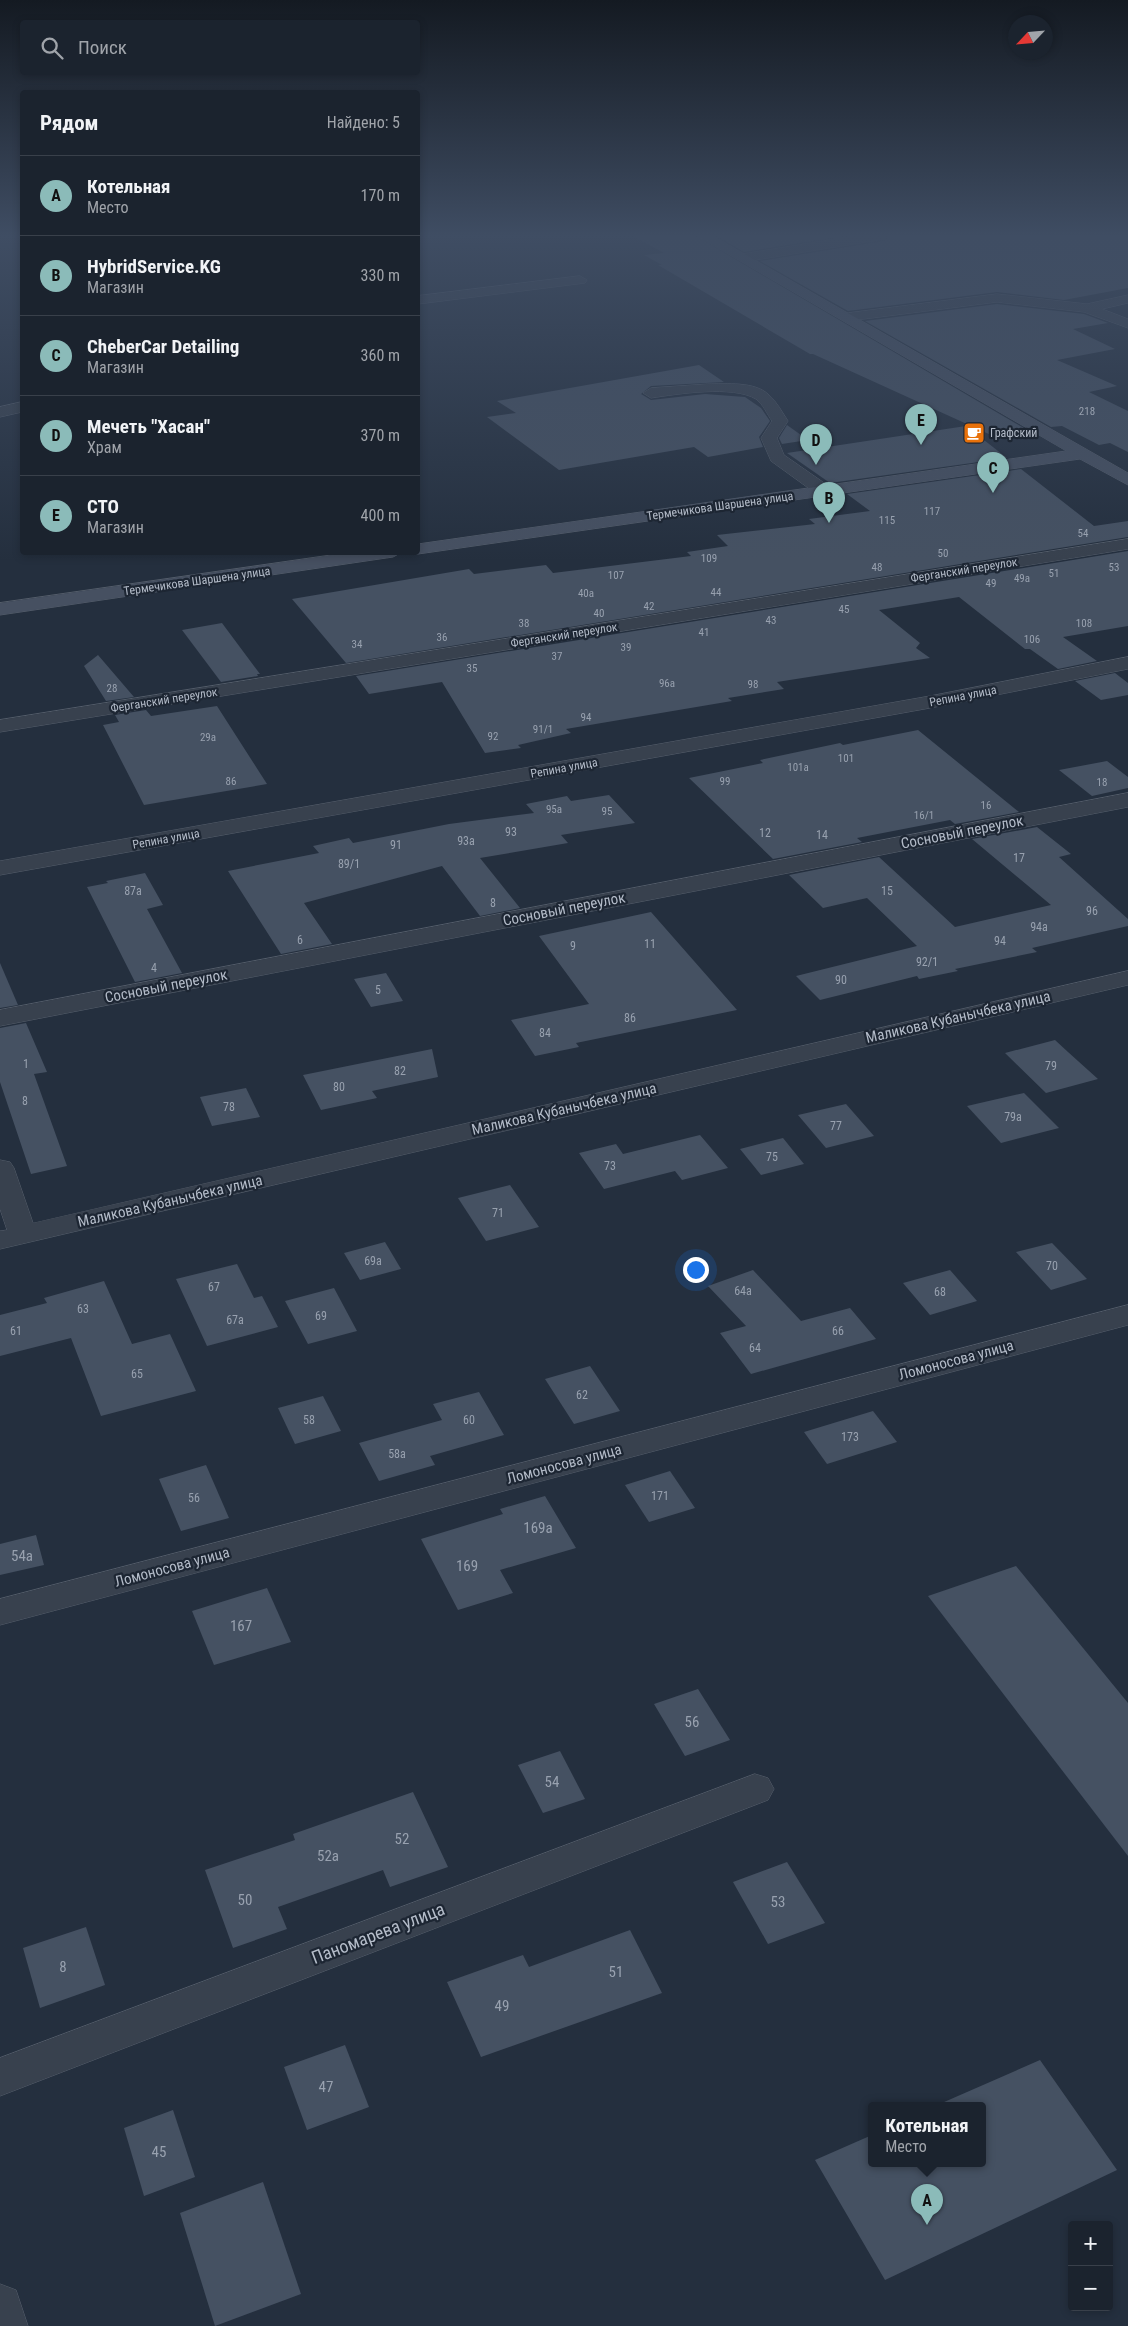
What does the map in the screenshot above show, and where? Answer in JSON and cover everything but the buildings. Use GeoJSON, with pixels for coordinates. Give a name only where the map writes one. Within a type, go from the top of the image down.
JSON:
{"type":"FeatureCollection","features":[{"type":"Feature","properties":{"kind":"street"},"geometry":{"type":"LineString","coordinates":[[893,344],[1128,480]]}},
{"type":"Feature","properties":{"kind":"street"},"geometry":{"type":"LineString","coordinates":[[651,393],[696,388],[724,388],[760,395],[780,421],[769,438],[777,458],[824,491]]}},
{"type":"Feature","properties":{"kind":"street"},"geometry":{"type":"LineString","coordinates":[[0,412],[20,407]]}},
{"type":"Feature","properties":{"kind":"street","name":"Термечикова Шаршена улица"},"geometry":{"type":"LineString","coordinates":[[420,549],[1082,454]]}},
{"type":"Feature","properties":{"kind":"street","name":"Ферганский переулок"},"geometry":{"type":"LineString","coordinates":[[0,726],[1128,544]]}},
{"type":"Feature","properties":{"kind":"street","name":"Термечикова Шаршена улица"},"geometry":{"type":"LineString","coordinates":[[0,609],[372,555]]}},
{"type":"Feature","properties":{"kind":"street","name":"Репина улица"},"geometry":{"type":"LineString","coordinates":[[0,868],[930,702],[1128,662]]}},
{"type":"Feature","properties":{"kind":"street","name":"Сосновый переулок"},"geometry":{"type":"LineString","coordinates":[[0,1018],[1128,800]]}},
{"type":"Feature","properties":{"kind":"street","name":"Маликова Кубанычбека улица"},"geometry":{"type":"LineString","coordinates":[[11,1238],[1128,978]]}},
{"type":"Feature","properties":{"kind":"street"},"geometry":{"type":"LineString","coordinates":[[0,1168],[11,1238]]}},
{"type":"Feature","properties":{"kind":"street","name":"Ломоносова улица"},"geometry":{"type":"LineString","coordinates":[[0,1612],[1128,1315]]}},
{"type":"Feature","properties":{"kind":"street","name":"Паномарева улица"},"geometry":{"type":"LineString","coordinates":[[0,2077],[755,1789]]}},
{"type":"Feature","properties":{"kind":"street"},"geometry":{"type":"LineString","coordinates":[[0,2306],[6,2326]]}},
{"type":"Feature","properties":{"kind":"place","name":"Графский"},"geometry":{"type":"Point","coordinates":[974,433]}},
{"type":"Feature","properties":{"kind":"place","name":"СТО"},"geometry":{"type":"Point","coordinates":[921,445]}},
{"type":"Feature","properties":{"kind":"place","name":"Мечеть \"Хасан\""},"geometry":{"type":"Point","coordinates":[816,465]}},
{"type":"Feature","properties":{"kind":"place","name":"CheberCar Detailing"},"geometry":{"type":"Point","coordinates":[993,493]}},
{"type":"Feature","properties":{"kind":"place","name":"HybridService.KG"},"geometry":{"type":"Point","coordinates":[829,523]}},
{"type":"Feature","properties":{"kind":"place","name":"Котельная"},"geometry":{"type":"Point","coordinates":[927,2225]}}]}
